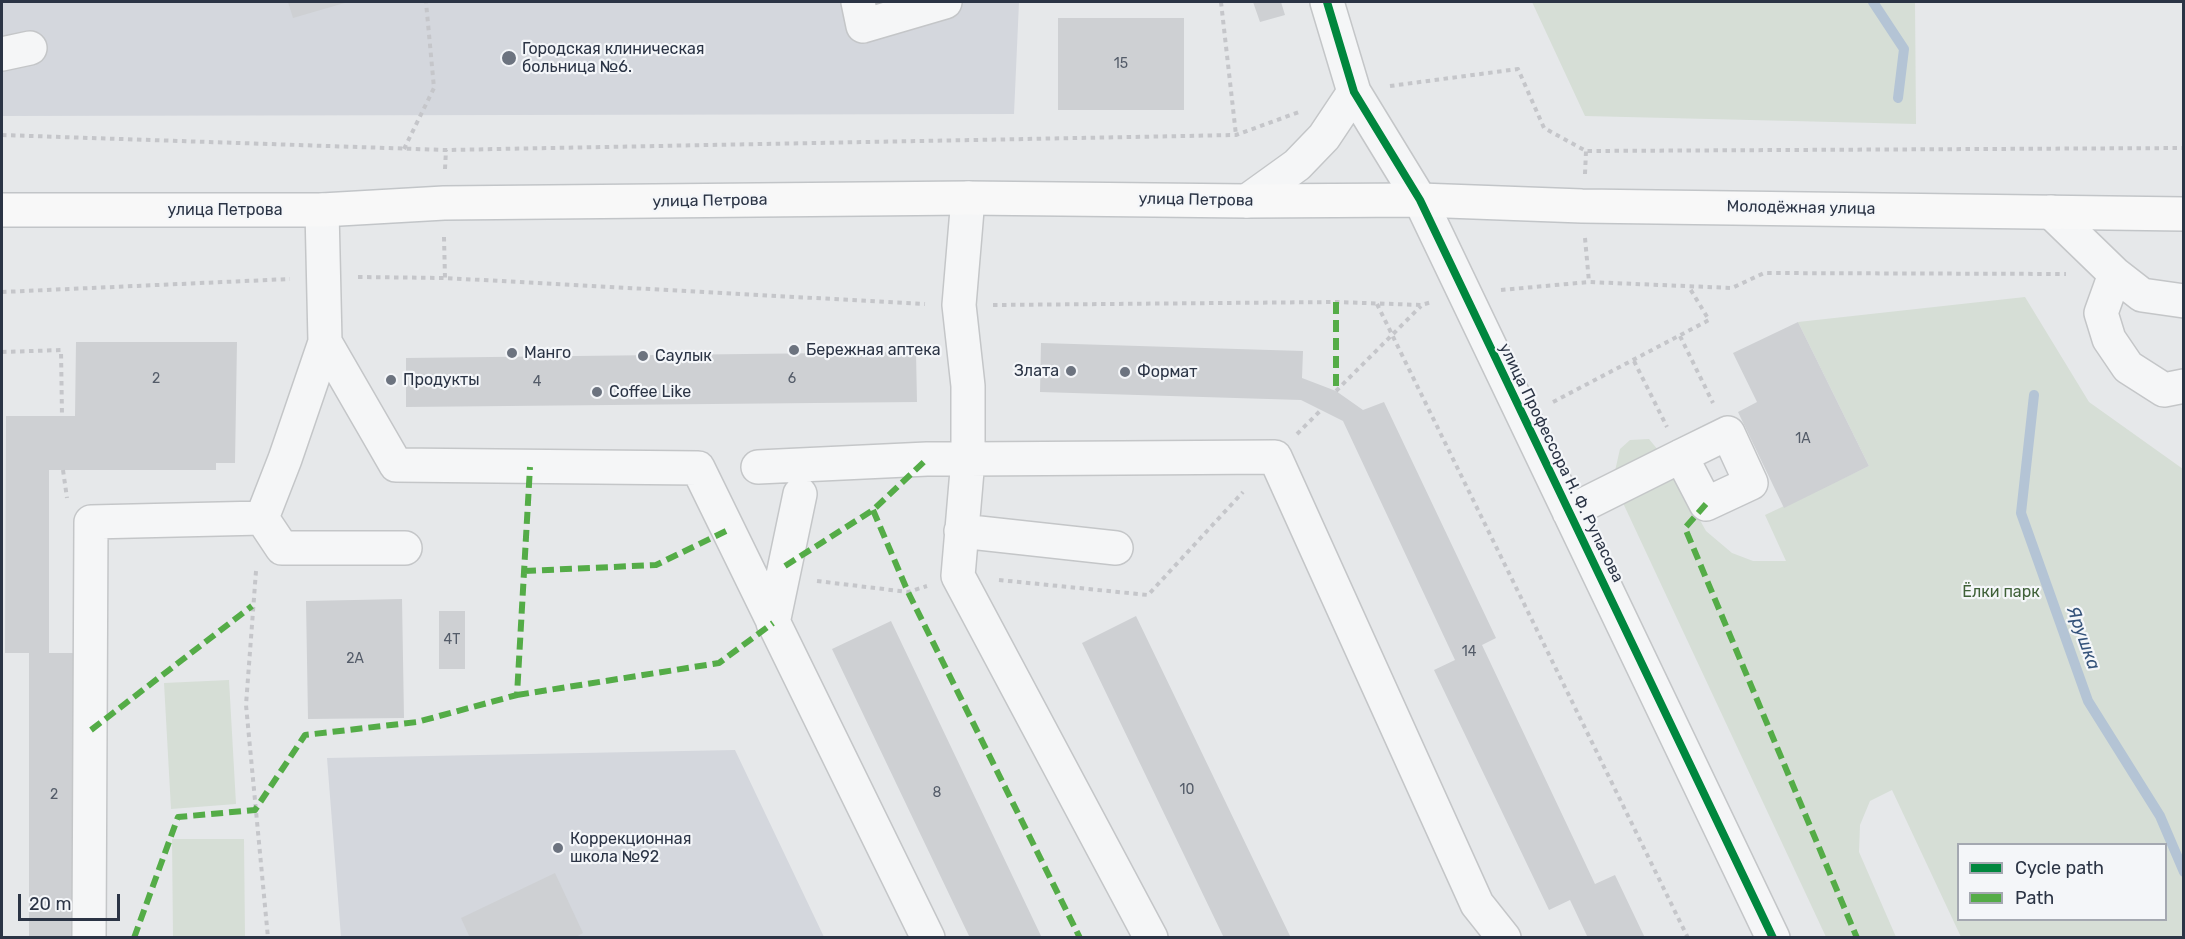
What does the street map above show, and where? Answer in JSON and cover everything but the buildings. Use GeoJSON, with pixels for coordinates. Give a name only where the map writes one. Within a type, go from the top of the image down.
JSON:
{"type":"FeatureCollection","features":[{"type":"Feature","properties":{"kind":"main road","name":"улица Петрова"},"geometry":{"type":"LineString","coordinates":[[2,210],[322,210],[444,203],[968,198],[1420,200]]}},
{"type":"Feature","properties":{"kind":"main road","name":"Молодёжная улица"},"geometry":{"type":"LineString","coordinates":[[1420,200],[1582,206],[2184,214]]}},
{"type":"Feature","properties":{"kind":"street"},"geometry":{"type":"LineString","coordinates":[[858,2],[863,26],[945,2]]}},
{"type":"Feature","properties":{"kind":"street","name":"улица Профессора Н. Ф. Рупасова"},"geometry":{"type":"LineString","coordinates":[[1327,2],[1354,92],[1420,200],[1773,938]]}},
{"type":"Feature","properties":{"kind":"street"},"geometry":{"type":"LineString","coordinates":[[1247,201],[1297,165],[1324,137],[1354,92]]}},
{"type":"Feature","properties":{"kind":"street"},"geometry":{"type":"LineString","coordinates":[[968,198],[959,306],[968,386],[968,459],[958,576],[1151,938]]}},
{"type":"Feature","properties":{"kind":"street"},"geometry":{"type":"LineString","coordinates":[[262,518],[325,342],[322,210]]}},
{"type":"Feature","properties":{"kind":"street"},"geometry":{"type":"LineString","coordinates":[[2051,212],[2115,274],[2142,295],[2184,301]]}},
{"type":"Feature","properties":{"kind":"street"},"geometry":{"type":"LineString","coordinates":[[2115,274],[2101,313],[2109,339],[2128,367],[2164,390],[2184,386]]}},
{"type":"Feature","properties":{"kind":"street"},"geometry":{"type":"LineString","coordinates":[[325,342],[396,465],[698,468],[928,938]]}},
{"type":"Feature","properties":{"kind":"street"},"geometry":{"type":"LineString","coordinates":[[1569,512],[1681,456],[1728,433],[1751,483],[1706,504],[1681,456]]}},
{"type":"Feature","properties":{"kind":"street"},"geometry":{"type":"LineString","coordinates":[[758,467],[927,459],[1275,457],[1477,904],[1504,938]]}},
{"type":"Feature","properties":{"kind":"street"},"geometry":{"type":"LineString","coordinates":[[773,623],[800,494]]}},
{"type":"Feature","properties":{"kind":"street"},"geometry":{"type":"LineString","coordinates":[[262,518],[282,548],[405,548]]}},
{"type":"Feature","properties":{"kind":"street"},"geometry":{"type":"LineString","coordinates":[[89,938],[91,522],[262,518]]}},
{"type":"Feature","properties":{"kind":"street"},"geometry":{"type":"LineString","coordinates":[[962,531],[1116,548]]}},
{"type":"Feature","properties":{"kind":"path"},"geometry":{"type":"LineString","coordinates":[[404,149],[434,87],[426,2]]}},
{"type":"Feature","properties":{"kind":"path"},"geometry":{"type":"LineString","coordinates":[[2,135],[470,150],[1236,135],[1221,2]]}},
{"type":"Feature","properties":{"kind":"path"},"geometry":{"type":"LineString","coordinates":[[1518,69],[1544,128],[1586,151],[2184,148]]}},
{"type":"Feature","properties":{"kind":"path"},"geometry":{"type":"LineString","coordinates":[[2,292],[322,277],[445,278],[959,306],[1336,302],[1421,305],[1464,293],[1588,282],[1732,288],[1764,273],[2115,274]]}},
{"type":"Feature","properties":{"kind":"path"},"geometry":{"type":"LineString","coordinates":[[1523,417],[1709,320],[1689,286]]}},
{"type":"Feature","properties":{"kind":"path"},"geometry":{"type":"LineString","coordinates":[[1377,304],[1688,938]]}},
{"type":"Feature","properties":{"kind":"path"},"geometry":{"type":"LineString","coordinates":[[1336,391],[1421,305]]}},
{"type":"Feature","properties":{"kind":"path"},"geometry":{"type":"LineString","coordinates":[[1680,336],[1728,433]]}},
{"type":"Feature","properties":{"kind":"path"},"geometry":{"type":"LineString","coordinates":[[2,352],[61,350],[62,416]]}},
{"type":"Feature","properties":{"kind":"path"},"geometry":{"type":"LineString","coordinates":[[1634,361],[1681,456]]}},
{"type":"Feature","properties":{"kind":"path"},"geometry":{"type":"LineString","coordinates":[[262,518],[252,606],[246,705],[268,938]]}},
{"type":"Feature","properties":{"kind":"path"},"geometry":{"type":"LineString","coordinates":[[783,576],[908,592]]}},
{"type":"Feature","properties":{"kind":"shaded area","name":"Городская клиническая больница №6."},"geometry":{"type":"Polygon","coordinates":[[[2,2],[1019,2],[1014,114],[2,116],[2,2]]]}},
{"type":"Feature","properties":{"kind":"shaded area","name":"Коррекционная школа №92"},"geometry":{"type":"Polygon","coordinates":[[[735,750],[824,937],[341,937],[327,758],[735,750]]]}},
{"type":"Feature","properties":{"kind":"green space"},"geometry":{"type":"Polygon","coordinates":[[[1532,2],[1915,2],[1916,124],[1585,116],[1532,2]]]}},
{"type":"Feature","properties":{"kind":"green space","name":"Ёлки парк"},"geometry":{"type":"Polygon","coordinates":[[[2025,297],[2089,402],[2183,469],[2183,937],[1961,937],[1892,790],[1870,801],[1860,825],[1859,852],[1896,937],[1826,937],[1623,503],[1615,471],[1620,449],[1630,440],[1649,439],[1667,461],[1706,531],[1732,553],[1753,561],[1786,561],[1765,515],[1869,466],[1798,322],[2025,297]]]}},
{"type":"Feature","properties":{"kind":"green space"},"geometry":{"type":"Polygon","coordinates":[[[229,680],[236,804],[171,809],[164,683],[229,680]]]}},
{"type":"Feature","properties":{"kind":"green space"},"geometry":{"type":"Polygon","coordinates":[[[172,839],[244,839],[245,937],[173,937],[172,839]]]}},
{"type":"Feature","properties":{"kind":"waterway","name":"Ярушка"},"geometry":{"type":"LineString","coordinates":[[1873,2],[1904,49],[1898,98]]}},
{"type":"Feature","properties":{"kind":"waterway","name":"Ярушка"},"geometry":{"type":"LineString","coordinates":[[2034,395],[2021,513],[2088,701],[2160,816],[2184,872]]}},
{"type":"Feature","properties":{"kind":"marked path"},"geometry":{"type":"LineString","coordinates":[[1336,302],[1336,391]]}},
{"type":"Feature","properties":{"kind":"marked path"},"geometry":{"type":"LineString","coordinates":[[785,566],[873,510],[927,459]]}},
{"type":"Feature","properties":{"kind":"marked path"},"geometry":{"type":"LineString","coordinates":[[134,938],[178,817],[255,810],[305,735],[417,722],[517,695],[530,467]]}},
{"type":"Feature","properties":{"kind":"marked path"},"geometry":{"type":"LineString","coordinates":[[1706,504],[1685,528],[1857,938]]}},
{"type":"Feature","properties":{"kind":"marked path"},"geometry":{"type":"LineString","coordinates":[[873,510],[908,592],[1080,938]]}},
{"type":"Feature","properties":{"kind":"marked path"},"geometry":{"type":"LineString","coordinates":[[524,571],[656,565],[728,530]]}},
{"type":"Feature","properties":{"kind":"marked path"},"geometry":{"type":"LineString","coordinates":[[91,730],[252,606]]}},
{"type":"Feature","properties":{"kind":"marked path"},"geometry":{"type":"LineString","coordinates":[[517,695],[719,663],[773,623]]}},
{"type":"Feature","properties":{"kind":"cycle path"},"geometry":{"type":"LineString","coordinates":[[1327,2],[1354,92],[1420,200],[1773,938]]}},
{"type":"Feature","properties":{"kind":"place","name":"Городская клиническая больница №6."},"geometry":{"type":"Point","coordinates":[509,58]}},
{"type":"Feature","properties":{"kind":"place","name":"Бережная аптека"},"geometry":{"type":"Point","coordinates":[794,350]}},
{"type":"Feature","properties":{"kind":"place","name":"Манго"},"geometry":{"type":"Point","coordinates":[512,353]}},
{"type":"Feature","properties":{"kind":"place","name":"Саулык"},"geometry":{"type":"Point","coordinates":[643,356]}},
{"type":"Feature","properties":{"kind":"place","name":"Злата"},"geometry":{"type":"Point","coordinates":[1071,371]}},
{"type":"Feature","properties":{"kind":"place","name":"Формат"},"geometry":{"type":"Point","coordinates":[1125,372]}},
{"type":"Feature","properties":{"kind":"place","name":"Продукты"},"geometry":{"type":"Point","coordinates":[391,380]}},
{"type":"Feature","properties":{"kind":"place","name":"Coffee Like"},"geometry":{"type":"Point","coordinates":[597,392]}},
{"type":"Feature","properties":{"kind":"place","name":"Коррекционная школа №92"},"geometry":{"type":"Point","coordinates":[558,848]}}]}
